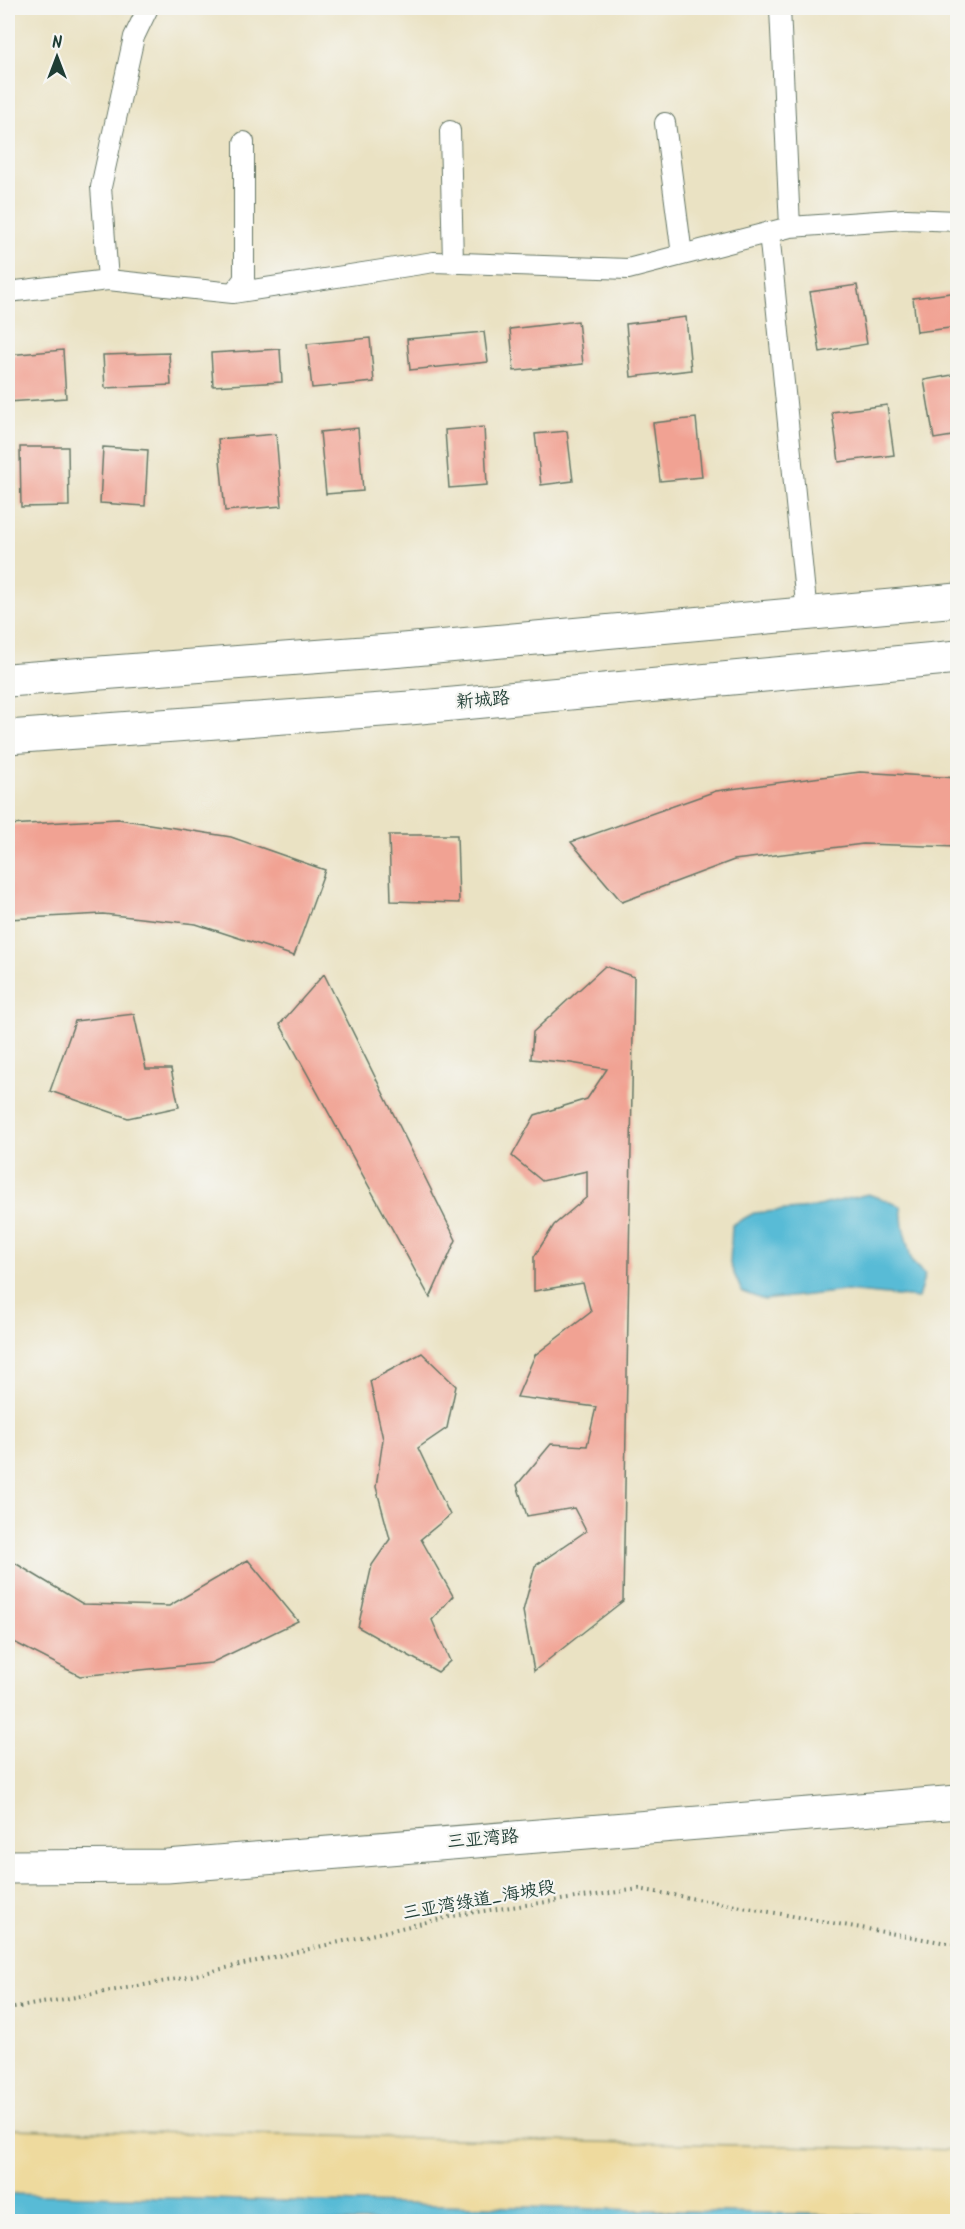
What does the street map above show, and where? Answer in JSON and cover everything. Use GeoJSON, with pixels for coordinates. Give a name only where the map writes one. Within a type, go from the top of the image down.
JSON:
{"type":"FeatureCollection","features":[{"type":"Feature","properties":{"kind":"main road"},"geometry":{"type":"LineString","coordinates":[[8,680],[403,650],[957,600]]}},
{"type":"Feature","properties":{"kind":"main road","name":"新城路"},"geometry":{"type":"LineString","coordinates":[[8,737],[410,708],[957,657]]}},
{"type":"Feature","properties":{"kind":"main road","name":"三亚湾路"},"geometry":{"type":"LineString","coordinates":[[8,1867],[167,1866],[957,1802]]}},
{"type":"Feature","properties":{"kind":"lane"},"geometry":{"type":"LineString","coordinates":[[108,280],[101,188],[134,37],[148,8]]}},
{"type":"Feature","properties":{"kind":"lane"},"geometry":{"type":"LineString","coordinates":[[780,8],[789,227]]}},
{"type":"Feature","properties":{"kind":"lane"},"geometry":{"type":"LineString","coordinates":[[665,123],[682,255]]}},
{"type":"Feature","properties":{"kind":"lane"},"geometry":{"type":"LineString","coordinates":[[450,131],[453,263]]}},
{"type":"Feature","properties":{"kind":"lane"},"geometry":{"type":"LineString","coordinates":[[233,293],[244,279],[244,142]]}},
{"type":"Feature","properties":{"kind":"lane"},"geometry":{"type":"LineString","coordinates":[[8,292],[108,280],[233,293],[434,261],[628,269],[789,227],[906,219],[957,220]]}},
{"type":"Feature","properties":{"kind":"lane"},"geometry":{"type":"LineString","coordinates":[[769,232],[807,614]]}},
{"type":"Feature","properties":{"kind":"path","name":"三亚湾绿道_海坡段"},"geometry":{"type":"LineString","coordinates":[[8,2009],[178,1979],[462,1914],[639,1889],[957,1945]]}},
{"type":"Feature","properties":{"kind":"sand"},"geometry":{"type":"Polygon","coordinates":[[[8,2129],[958,2150],[957,2218],[8,2194],[8,2129]]]}},
{"type":"Feature","properties":{"kind":"water"},"geometry":{"type":"Polygon","coordinates":[[[868,1194],[901,1206],[903,1227],[912,1262],[925,1275],[918,1298],[845,1291],[764,1300],[742,1292],[730,1264],[732,1225],[754,1213],[810,1208],[868,1194]]]}},
{"type":"Feature","properties":{"kind":"water"},"geometry":{"type":"Polygon","coordinates":[[[8,2194],[957,2218],[958,2221],[8,2222],[8,2194]]]}},
{"type":"Feature","properties":{"kind":"building"},"geometry":{"type":"Polygon","coordinates":[[[857,285],[867,344],[820,352],[810,292],[857,285]]]}},
{"type":"Feature","properties":{"kind":"building"},"geometry":{"type":"Polygon","coordinates":[[[958,292],[958,327],[917,332],[913,298],[958,292]]]}},
{"type":"Feature","properties":{"kind":"building"},"geometry":{"type":"Polygon","coordinates":[[[686,317],[691,370],[631,377],[626,324],[686,317]]]}},
{"type":"Feature","properties":{"kind":"building"},"geometry":{"type":"Polygon","coordinates":[[[578,321],[583,364],[514,371],[510,329],[578,321]]]}},
{"type":"Feature","properties":{"kind":"building"},"geometry":{"type":"Polygon","coordinates":[[[484,332],[488,362],[410,370],[407,339],[484,332]]]}},
{"type":"Feature","properties":{"kind":"building"},"geometry":{"type":"Polygon","coordinates":[[[370,338],[374,382],[312,388],[307,344],[370,338]]]}},
{"type":"Feature","properties":{"kind":"building"},"geometry":{"type":"Polygon","coordinates":[[[280,349],[282,382],[213,386],[211,353],[280,349]]]}},
{"type":"Feature","properties":{"kind":"building"},"geometry":{"type":"Polygon","coordinates":[[[63,350],[66,398],[8,402],[8,355],[63,350]]]}},
{"type":"Feature","properties":{"kind":"building"},"geometry":{"type":"Polygon","coordinates":[[[169,353],[171,385],[105,388],[103,355],[169,353]]]}},
{"type":"Feature","properties":{"kind":"building"},"geometry":{"type":"Polygon","coordinates":[[[958,374],[958,435],[934,439],[924,380],[958,374]]]}},
{"type":"Feature","properties":{"kind":"building"},"geometry":{"type":"Polygon","coordinates":[[[887,405],[894,455],[839,462],[832,412],[887,405]]]}},
{"type":"Feature","properties":{"kind":"building"},"geometry":{"type":"Polygon","coordinates":[[[696,418],[702,477],[660,481],[653,423],[696,418]]]}},
{"type":"Feature","properties":{"kind":"building"},"geometry":{"type":"Polygon","coordinates":[[[484,427],[487,485],[449,488],[445,430],[484,427]]]}},
{"type":"Feature","properties":{"kind":"building"},"geometry":{"type":"Polygon","coordinates":[[[358,428],[363,491],[326,494],[320,432],[358,428]]]}},
{"type":"Feature","properties":{"kind":"building"},"geometry":{"type":"Polygon","coordinates":[[[567,431],[573,481],[541,485],[535,434],[567,431]]]}},
{"type":"Feature","properties":{"kind":"building"},"geometry":{"type":"Polygon","coordinates":[[[276,434],[282,506],[225,511],[218,439],[276,434]]]}},
{"type":"Feature","properties":{"kind":"building"},"geometry":{"type":"Polygon","coordinates":[[[20,447],[68,447],[69,506],[21,507],[20,447]]]}},
{"type":"Feature","properties":{"kind":"building"},"geometry":{"type":"Polygon","coordinates":[[[103,447],[148,450],[145,506],[100,503],[103,447]]]}},
{"type":"Feature","properties":{"kind":"building"},"geometry":{"type":"Polygon","coordinates":[[[860,772],[958,778],[958,847],[863,844],[734,860],[622,902],[571,842],[716,791],[860,772]]]}},
{"type":"Feature","properties":{"kind":"building"},"geometry":{"type":"Polygon","coordinates":[[[118,819],[231,837],[325,870],[294,956],[196,924],[103,914],[8,919],[8,825],[118,819]]]}},
{"type":"Feature","properties":{"kind":"building"},"geometry":{"type":"Polygon","coordinates":[[[389,835],[457,835],[459,903],[391,901],[389,835]]]}},
{"type":"Feature","properties":{"kind":"building"},"geometry":{"type":"Polygon","coordinates":[[[605,966],[634,977],[623,1601],[534,1671],[523,1611],[535,1566],[586,1531],[574,1508],[527,1516],[517,1485],[551,1444],[587,1446],[596,1407],[517,1397],[535,1355],[591,1312],[583,1283],[534,1291],[534,1257],[554,1225],[587,1197],[587,1171],[542,1181],[512,1156],[535,1115],[587,1099],[607,1069],[531,1059],[533,1032],[605,966]]]}},
{"type":"Feature","properties":{"kind":"building"},"geometry":{"type":"Polygon","coordinates":[[[324,974],[456,1240],[430,1298],[280,1024],[324,974]]]}},
{"type":"Feature","properties":{"kind":"building"},"geometry":{"type":"Polygon","coordinates":[[[134,1014],[146,1069],[171,1069],[179,1107],[128,1118],[50,1091],[75,1021],[134,1014]]]}},
{"type":"Feature","properties":{"kind":"building"},"geometry":{"type":"Polygon","coordinates":[[[422,1353],[456,1386],[447,1428],[418,1448],[450,1515],[421,1539],[453,1596],[432,1620],[450,1661],[438,1672],[358,1627],[372,1565],[390,1539],[376,1487],[383,1439],[370,1381],[422,1353]]]}},
{"type":"Feature","properties":{"kind":"building"},"geometry":{"type":"Polygon","coordinates":[[[10,1560],[83,1604],[169,1606],[248,1560],[298,1621],[211,1663],[80,1676],[8,1639],[8,1563],[10,1560]]]}}]}
